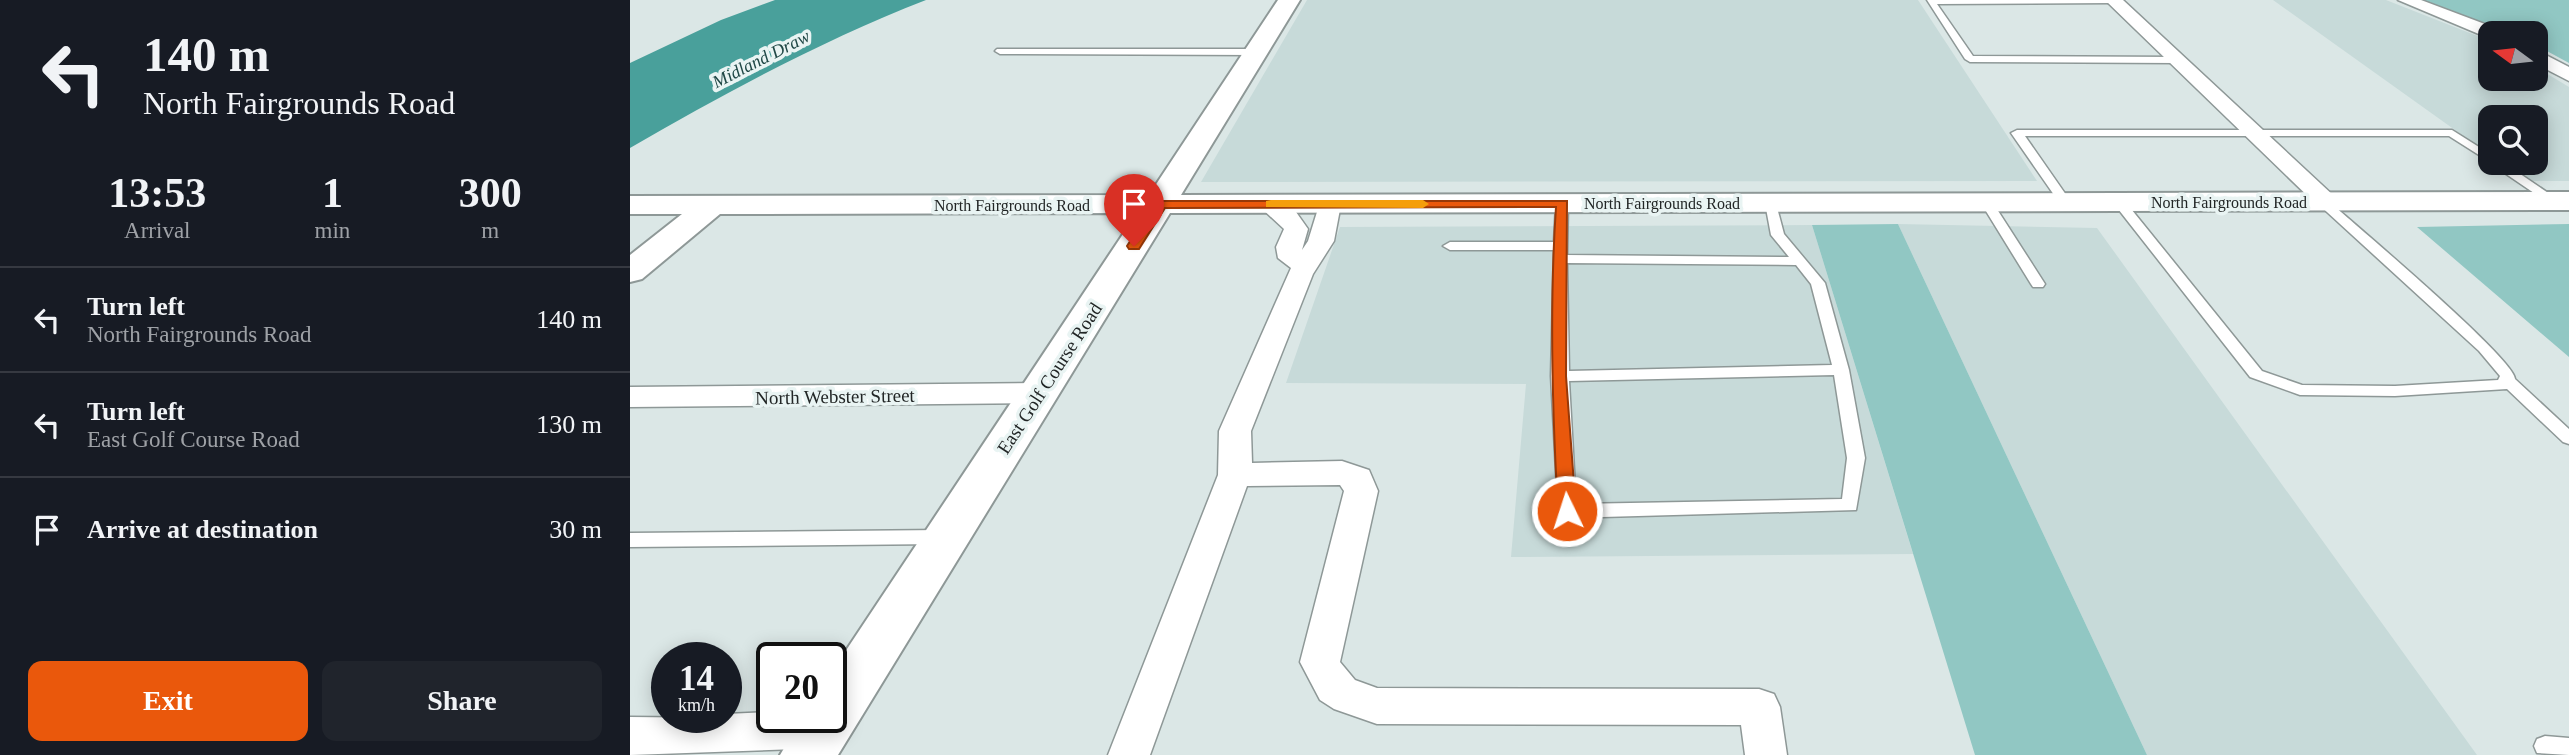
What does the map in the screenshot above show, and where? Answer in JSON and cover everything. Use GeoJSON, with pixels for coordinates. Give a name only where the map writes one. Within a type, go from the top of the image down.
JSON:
{"type":"FeatureCollection","features":[{"type":"Feature","properties":{"kind":"main road","name":"East Golf Course Road"},"geometry":{"type":"LineString","coordinates":[[817,742],[1289,0]]}},
{"type":"Feature","properties":{"kind":"main road","name":"North Fairgrounds Road"},"geometry":{"type":"LineString","coordinates":[[630,205],[2561,201]]}},
{"type":"Feature","properties":{"kind":"main road"},"geometry":{"type":"LineString","coordinates":[[630,272],[711,205]]}},
{"type":"Feature","properties":{"kind":"street"},"geometry":{"type":"LineString","coordinates":[[2113,0],[2325,202]]}},
{"type":"Feature","properties":{"kind":"street"},"geometry":{"type":"LineString","coordinates":[[2406,0],[2478,28]]}},
{"type":"Feature","properties":{"kind":"street"},"geometry":{"type":"LineString","coordinates":[[2548,63],[2569,75]]}},
{"type":"Feature","properties":{"kind":"street"},"geometry":{"type":"LineString","coordinates":[[1269,204],[1287,217],[1296,229],[1289,247],[1291,258],[1297,262],[1307,262]]}},
{"type":"Feature","properties":{"kind":"street"},"geometry":{"type":"LineString","coordinates":[[1129,755],[1234,475],[1238,459],[1233,445],[1235,431],[1307,262],[1321,241],[1329,204]]}},
{"type":"Feature","properties":{"kind":"street","name":"North Webster Street"},"geometry":{"type":"LineString","coordinates":[[633,399],[1040,393]]}},
{"type":"Feature","properties":{"kind":"street"},"geometry":{"type":"LineString","coordinates":[[1234,475],[1342,473],[1357,478],[1361,491],[1320,663],[1326,681],[1345,696],[1377,706],[1759,707],[1766,755]]}},
{"type":"Feature","properties":{"kind":"street"},"geometry":{"type":"LineString","coordinates":[[630,736],[817,742]]}},
{"type":"Feature","properties":{"kind":"lane"},"geometry":{"type":"LineString","coordinates":[[2113,0],[1931,1],[1970,59],[2177,60]]}},
{"type":"Feature","properties":{"kind":"lane"},"geometry":{"type":"LineString","coordinates":[[1000,51],[1256,52]]}},
{"type":"Feature","properties":{"kind":"lane"},"geometry":{"type":"LineString","coordinates":[[2065,202],[2017,133],[2452,133],[2478,151]]}},
{"type":"Feature","properties":{"kind":"lane"},"geometry":{"type":"LineString","coordinates":[[2517,175],[2561,201]]}},
{"type":"Feature","properties":{"kind":"lane"},"geometry":{"type":"LineString","coordinates":[[1987,202],[2038,284]]}},
{"type":"Feature","properties":{"kind":"lane"},"geometry":{"type":"LineString","coordinates":[[2119,202],[2256,374],[2300,390],[2395,391],[2504,385],[2508,376],[2484,348],[2325,202]]}},
{"type":"Feature","properties":{"kind":"lane"},"geometry":{"type":"LineString","coordinates":[[1562,203],[1559,376],[1567,511],[1850,505],[1856,458],[1842,370],[1818,283],[1778,235],[1771,203]]}},
{"type":"Feature","properties":{"kind":"lane"},"geometry":{"type":"LineString","coordinates":[[1450,246],[1560,253],[1799,261]]}},
{"type":"Feature","properties":{"kind":"lane"},"geometry":{"type":"LineString","coordinates":[[1559,376],[1842,370]]}},
{"type":"Feature","properties":{"kind":"lane"},"geometry":{"type":"LineString","coordinates":[[2506,380],[2569,438]]}},
{"type":"Feature","properties":{"kind":"lane"},"geometry":{"type":"LineString","coordinates":[[630,540],[948,537]]}},
{"type":"Feature","properties":{"kind":"lane"},"geometry":{"type":"LineString","coordinates":[[2545,746],[2569,748]]}},
{"type":"Feature","properties":{"kind":"shaded area"},"geometry":{"type":"Polygon","coordinates":[[[1307,0],[1918,0],[2037,181],[1201,182],[1307,0]]]}},
{"type":"Feature","properties":{"kind":"shaded area"},"geometry":{"type":"Polygon","coordinates":[[[2273,0],[2386,0],[2478,36],[2478,91],[2548,91],[2548,74],[2569,87],[2569,181],[2527,181],[2518,175],[2548,175],[2548,105],[2478,105],[2478,146],[2273,0]]]}},
{"type":"Feature","properties":{"kind":"shaded area"},"geometry":{"type":"Polygon","coordinates":[[[2420,0],[2569,0],[2569,63],[2548,52],[2548,21],[2479,21],[2420,0]]]}},
{"type":"Feature","properties":{"kind":"shaded area"},"geometry":{"type":"Polygon","coordinates":[[[1898,224],[2097,228],[2477,755],[2147,755],[1898,224]]]}},
{"type":"Feature","properties":{"kind":"shaded area"},"geometry":{"type":"Polygon","coordinates":[[[1898,224],[2147,755],[1975,755],[1812,225],[1898,224]]]}},
{"type":"Feature","properties":{"kind":"shaded area"},"geometry":{"type":"Polygon","coordinates":[[[2569,224],[2569,357],[2417,227],[2569,224]]]}},
{"type":"Feature","properties":{"kind":"shaded area"},"geometry":{"type":"Polygon","coordinates":[[[1812,225],[1913,554],[1511,557],[1526,384],[1286,383],[1340,227],[1812,225]]]}},
{"type":"Feature","properties":{"kind":"water","name":"Midland Draw"},"geometry":{"type":"Polygon","coordinates":[[[775,0],[926,0],[775,68],[630,148],[630,63],[721,20],[775,0]]]}},
{"type":"Feature","properties":{"kind":"slow traffic"},"geometry":{"type":"LineString","coordinates":[[1271,204],[1423,204]]}},
{"type":"Feature","properties":{"kind":"route"},"geometry":{"type":"LineString","coordinates":[[1134,246],[1161,204],[1562,203],[1558,288],[1559,376],[1567,511]]}}]}
